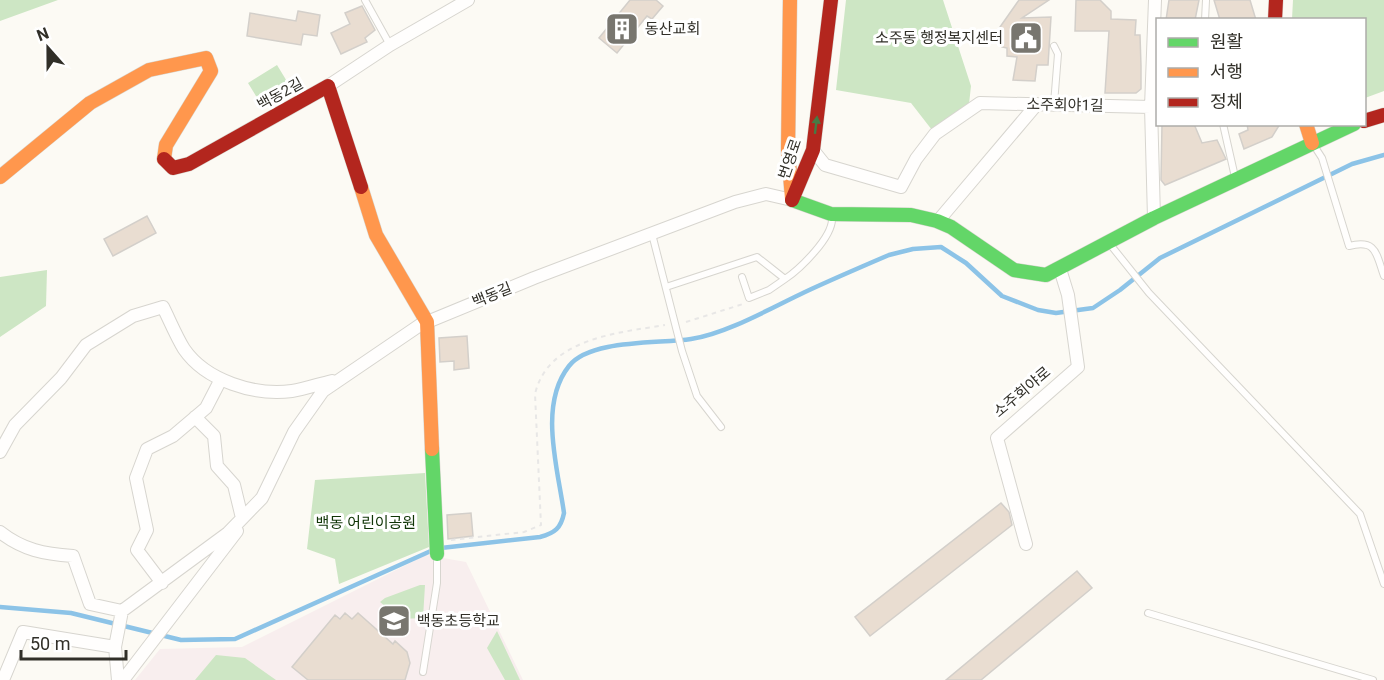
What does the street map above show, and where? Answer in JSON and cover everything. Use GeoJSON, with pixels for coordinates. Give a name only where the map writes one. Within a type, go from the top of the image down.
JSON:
{"type":"FeatureCollection","features":[{"type":"Feature","properties":{"kind":"street"},"geometry":{"type":"LineString","coordinates":[[437,548],[427,322],[376,235],[328,86],[390,45],[468,0]]}},
{"type":"Feature","properties":{"kind":"street","name":"번영로"},"geometry":{"type":"LineString","coordinates":[[790,0],[788,150],[792,200]]}},
{"type":"Feature","properties":{"kind":"street","name":"번영로"},"geometry":{"type":"LineString","coordinates":[[792,200],[813,150],[831,0]]}},
{"type":"Feature","properties":{"kind":"street"},"geometry":{"type":"LineString","coordinates":[[1155,0],[1151,107],[1155,218]]}},
{"type":"Feature","properties":{"kind":"street"},"geometry":{"type":"LineString","coordinates":[[1275,18],[1276,0]]}},
{"type":"Feature","properties":{"kind":"street","name":"백동2길"},"geometry":{"type":"LineString","coordinates":[[0,177],[90,103],[149,70],[206,58],[211,70],[166,145],[164,160],[173,168],[189,164],[328,86]]}},
{"type":"Feature","properties":{"kind":"street"},"geometry":{"type":"LineString","coordinates":[[789,68],[805,78],[822,71]]}},
{"type":"Feature","properties":{"kind":"street","name":"소주회야1길"},"geometry":{"type":"LineString","coordinates":[[813,150],[825,165],[901,187],[916,159],[935,134],[980,103],[1151,107]]}},
{"type":"Feature","properties":{"kind":"street"},"geometry":{"type":"LineString","coordinates":[[938,221],[1037,104]]}},
{"type":"Feature","properties":{"kind":"street"},"geometry":{"type":"LineString","coordinates":[[1366,121],[1384,115]]}},
{"type":"Feature","properties":{"kind":"street"},"geometry":{"type":"LineString","coordinates":[[1307,126],[1312,143]]}},
{"type":"Feature","properties":{"kind":"street"},"geometry":{"type":"LineString","coordinates":[[792,200],[832,214],[916,216],[938,221],[1018,273],[1046,275],[1060,270],[1155,218],[1350,126]]}},
{"type":"Feature","properties":{"kind":"street","name":"백동길"},"geometry":{"type":"LineString","coordinates":[[123,680],[262,498],[294,432],[323,391],[341,378],[427,322],[652,233],[735,202],[766,194],[792,200]]}},
{"type":"Feature","properties":{"kind":"street","name":"소주회야로"},"geometry":{"type":"LineString","coordinates":[[1026,543],[997,438],[1078,367],[1068,295],[1060,270]]}},
{"type":"Feature","properties":{"kind":"street"},"geometry":{"type":"LineString","coordinates":[[0,452],[15,425],[61,378],[86,345],[134,316],[163,308],[185,350],[204,370],[230,384],[272,392],[293,391],[341,378]]}},
{"type":"Feature","properties":{"kind":"street"},"geometry":{"type":"LineString","coordinates":[[162,583],[137,550],[147,530],[136,478],[147,449],[173,436],[206,408],[221,379]]}},
{"type":"Feature","properties":{"kind":"street"},"geometry":{"type":"LineString","coordinates":[[195,417],[214,436],[217,466],[234,485],[242,518]]}},
{"type":"Feature","properties":{"kind":"street","name":"백동길"},"geometry":{"type":"LineString","coordinates":[[122,611],[162,583],[178,567],[228,533],[262,498]]}},
{"type":"Feature","properties":{"kind":"street"},"geometry":{"type":"LineString","coordinates":[[0,532],[15,544],[40,554],[73,556],[90,604],[122,611],[115,647],[118,680]]}},
{"type":"Feature","properties":{"kind":"street"},"geometry":{"type":"LineString","coordinates":[[3,680],[23,632],[115,647]]}},
{"type":"Feature","properties":{"kind":"lane"},"geometry":{"type":"LineString","coordinates":[[365,0],[390,45]]}},
{"type":"Feature","properties":{"kind":"lane"},"geometry":{"type":"LineString","coordinates":[[1205,18],[1206,0]]}},
{"type":"Feature","properties":{"kind":"lane"},"geometry":{"type":"LineString","coordinates":[[1054,46],[1058,54],[1054,104]]}},
{"type":"Feature","properties":{"kind":"lane"},"geometry":{"type":"LineString","coordinates":[[1223,126],[1236,181]]}},
{"type":"Feature","properties":{"kind":"lane"},"geometry":{"type":"LineString","coordinates":[[1312,143],[1322,158],[1349,246],[1363,243],[1370,246],[1374,250],[1384,276]]}},
{"type":"Feature","properties":{"kind":"lane"},"geometry":{"type":"LineString","coordinates":[[742,277],[749,298],[769,290],[801,268],[816,250],[832,224],[832,214]]}},
{"type":"Feature","properties":{"kind":"lane"},"geometry":{"type":"LineString","coordinates":[[652,233],[697,396],[721,427]]}},
{"type":"Feature","properties":{"kind":"lane"},"geometry":{"type":"LineString","coordinates":[[1108,242],[1149,293],[1360,514],[1384,584]]}},
{"type":"Feature","properties":{"kind":"lane"},"geometry":{"type":"LineString","coordinates":[[666,287],[757,257],[785,279]]}},
{"type":"Feature","properties":{"kind":"lane"},"geometry":{"type":"LineString","coordinates":[[423,672],[437,583],[437,548]]}},
{"type":"Feature","properties":{"kind":"lane"},"geometry":{"type":"LineString","coordinates":[[1148,613],[1373,680]]}},
{"type":"Feature","properties":{"kind":"path"},"geometry":{"type":"LineString","coordinates":[[437,548],[524,532],[541,525],[535,394],[538,381],[552,362],[569,349],[618,333],[696,321],[744,304]]}},
{"type":"Feature","properties":{"kind":"shaded area","name":"백동초등학교"},"geometry":{"type":"Polygon","coordinates":[[[426,555],[466,562],[523,680],[135,680],[160,649],[242,647],[426,555]]]}},
{"type":"Feature","properties":{"kind":"green space"},"geometry":{"type":"Polygon","coordinates":[[[0,0],[58,0],[0,21],[0,0]]]}},
{"type":"Feature","properties":{"kind":"green space"},"geometry":{"type":"Polygon","coordinates":[[[846,0],[943,0],[971,86],[969,104],[932,130],[911,103],[836,90],[846,0]]]}},
{"type":"Feature","properties":{"kind":"green space"},"geometry":{"type":"Polygon","coordinates":[[[1293,0],[1384,0],[1384,91],[1366,98],[1366,18],[1292,18],[1293,0]]]}},
{"type":"Feature","properties":{"kind":"green space"},"geometry":{"type":"Polygon","coordinates":[[[277,65],[288,83],[259,101],[248,83],[277,65]]]}},
{"type":"Feature","properties":{"kind":"green space"},"geometry":{"type":"Polygon","coordinates":[[[47,270],[46,306],[0,337],[0,277],[47,270]]]}},
{"type":"Feature","properties":{"kind":"green space","name":"백동 어린이공원"},"geometry":{"type":"Polygon","coordinates":[[[425,473],[429,547],[339,584],[335,559],[307,549],[315,480],[425,473]]]}},
{"type":"Feature","properties":{"kind":"green space"},"geometry":{"type":"Polygon","coordinates":[[[425,585],[423,618],[401,619],[380,602],[385,598],[425,585]]]}},
{"type":"Feature","properties":{"kind":"green space"},"geometry":{"type":"Polygon","coordinates":[[[497,631],[520,680],[505,680],[487,648],[497,631]]]}},
{"type":"Feature","properties":{"kind":"green space"},"geometry":{"type":"Polygon","coordinates":[[[216,655],[245,658],[276,680],[195,680],[216,655]]]}},
{"type":"Feature","properties":{"kind":"building","name":"동산교회"},"geometry":{"type":"Polygon","coordinates":[[[630,0],[656,0],[663,6],[652,19],[647,16],[617,53],[599,38],[630,0]]]}},
{"type":"Feature","properties":{"kind":"building","name":"소주동 행정복지센터"},"geometry":{"type":"Polygon","coordinates":[[[1019,0],[1049,0],[1022,18],[1051,17],[1048,65],[1037,65],[1035,81],[1013,80],[1017,57],[1007,56],[1007,48],[1002,47],[1003,31],[993,37],[1019,0]]]}},
{"type":"Feature","properties":{"kind":"building"},"geometry":{"type":"Polygon","coordinates":[[[1076,0],[1100,0],[1111,11],[1111,19],[1136,20],[1135,35],[1140,35],[1141,89],[1136,93],[1105,93],[1109,31],[1075,31],[1076,0]]]}},
{"type":"Feature","properties":{"kind":"building"},"geometry":{"type":"Polygon","coordinates":[[[1169,0],[1199,0],[1195,18],[1166,18],[1169,0]]]}},
{"type":"Feature","properties":{"kind":"building"},"geometry":{"type":"Polygon","coordinates":[[[1214,0],[1250,0],[1255,18],[1219,18],[1214,0]]]}},
{"type":"Feature","properties":{"kind":"building"},"geometry":{"type":"Polygon","coordinates":[[[362,6],[375,30],[365,38],[367,42],[341,54],[331,33],[350,24],[345,13],[362,6]]]}},
{"type":"Feature","properties":{"kind":"building"},"geometry":{"type":"Polygon","coordinates":[[[298,11],[320,15],[317,36],[303,34],[301,45],[247,36],[250,13],[296,21],[298,11]]]}},
{"type":"Feature","properties":{"kind":"building"},"geometry":{"type":"Polygon","coordinates":[[[1162,126],[1195,126],[1202,143],[1217,140],[1226,159],[1165,185],[1161,180],[1162,126]]]}},
{"type":"Feature","properties":{"kind":"building"},"geometry":{"type":"Polygon","coordinates":[[[1247,126],[1279,126],[1272,137],[1244,149],[1239,134],[1248,130],[1247,126]]]}},
{"type":"Feature","properties":{"kind":"building"},"geometry":{"type":"Polygon","coordinates":[[[147,216],[156,233],[113,256],[104,239],[147,216]]]}},
{"type":"Feature","properties":{"kind":"building"},"geometry":{"type":"Polygon","coordinates":[[[467,336],[469,368],[454,370],[454,361],[440,362],[439,338],[467,336]]]}},
{"type":"Feature","properties":{"kind":"building"},"geometry":{"type":"Polygon","coordinates":[[[1001,503],[1009,512],[1012,525],[870,636],[855,617],[1001,503]]]}},
{"type":"Feature","properties":{"kind":"building"},"geometry":{"type":"Polygon","coordinates":[[[471,513],[473,536],[448,539],[447,515],[471,513]]]}},
{"type":"Feature","properties":{"kind":"building"},"geometry":{"type":"Polygon","coordinates":[[[1077,571],[1092,588],[981,680],[946,680],[1077,571]]]}},
{"type":"Feature","properties":{"kind":"building"},"geometry":{"type":"Polygon","coordinates":[[[345,613],[352,619],[358,613],[393,644],[395,641],[407,652],[410,663],[405,680],[308,680],[292,667],[335,615],[340,619],[345,613]]]}},
{"type":"Feature","properties":{"kind":"waterway"},"geometry":{"type":"LineString","coordinates":[[441,548],[540,537],[550,534],[559,526],[564,513],[553,438],[554,399],[569,366],[579,357],[592,351],[626,344],[691,339],[719,332],[889,255],[913,249],[941,247],[966,263],[1002,296],[1038,310],[1056,313],[1093,308],[1160,258],[1352,164],[1384,155]]}},
{"type":"Feature","properties":{"kind":"waterway"},"geometry":{"type":"LineString","coordinates":[[0,607],[71,613],[181,640],[235,639],[433,550]]}},
{"type":"Feature","properties":{"kind":"traffic: fast"},"geometry":{"type":"LineString","coordinates":[[792,200],[831,214],[911,215],[937,221],[951,227],[1014,270],[1046,275],[1154,218],[1350,126]]}},
{"type":"Feature","properties":{"kind":"traffic: fast"},"geometry":{"type":"LineString","coordinates":[[432,449],[437,554]]}},
{"type":"Feature","properties":{"kind":"traffic: slow"},"geometry":{"type":"LineString","coordinates":[[790,0],[788,150],[792,199]]}},
{"type":"Feature","properties":{"kind":"traffic: slow"},"geometry":{"type":"LineString","coordinates":[[0,177],[90,103],[149,70],[206,58],[211,71],[166,145],[164,159]]}},
{"type":"Feature","properties":{"kind":"traffic: slow"},"geometry":{"type":"LineString","coordinates":[[1307,126],[1312,143]]}},
{"type":"Feature","properties":{"kind":"traffic: slow"},"geometry":{"type":"LineString","coordinates":[[361,187],[376,235],[427,322],[432,449]]}},
{"type":"Feature","properties":{"kind":"traffic: jam"},"geometry":{"type":"LineString","coordinates":[[792,200],[813,150],[831,0]]}},
{"type":"Feature","properties":{"kind":"traffic: jam"},"geometry":{"type":"LineString","coordinates":[[1275,18],[1276,0]]}},
{"type":"Feature","properties":{"kind":"traffic: jam"},"geometry":{"type":"LineString","coordinates":[[164,159],[173,168],[189,164],[328,86],[361,187]]}},
{"type":"Feature","properties":{"kind":"traffic: jam"},"geometry":{"type":"LineString","coordinates":[[1366,120],[1384,115]]}},
{"type":"Feature","properties":{"kind":"place","name":"동산교회"},"geometry":{"type":"Point","coordinates":[622,29]}},
{"type":"Feature","properties":{"kind":"place","name":"소주동 행정복지센터"},"geometry":{"type":"Point","coordinates":[1026,38]}},
{"type":"Feature","properties":{"kind":"place","name":"백동초등학교"},"geometry":{"type":"Point","coordinates":[394,621]}}]}
